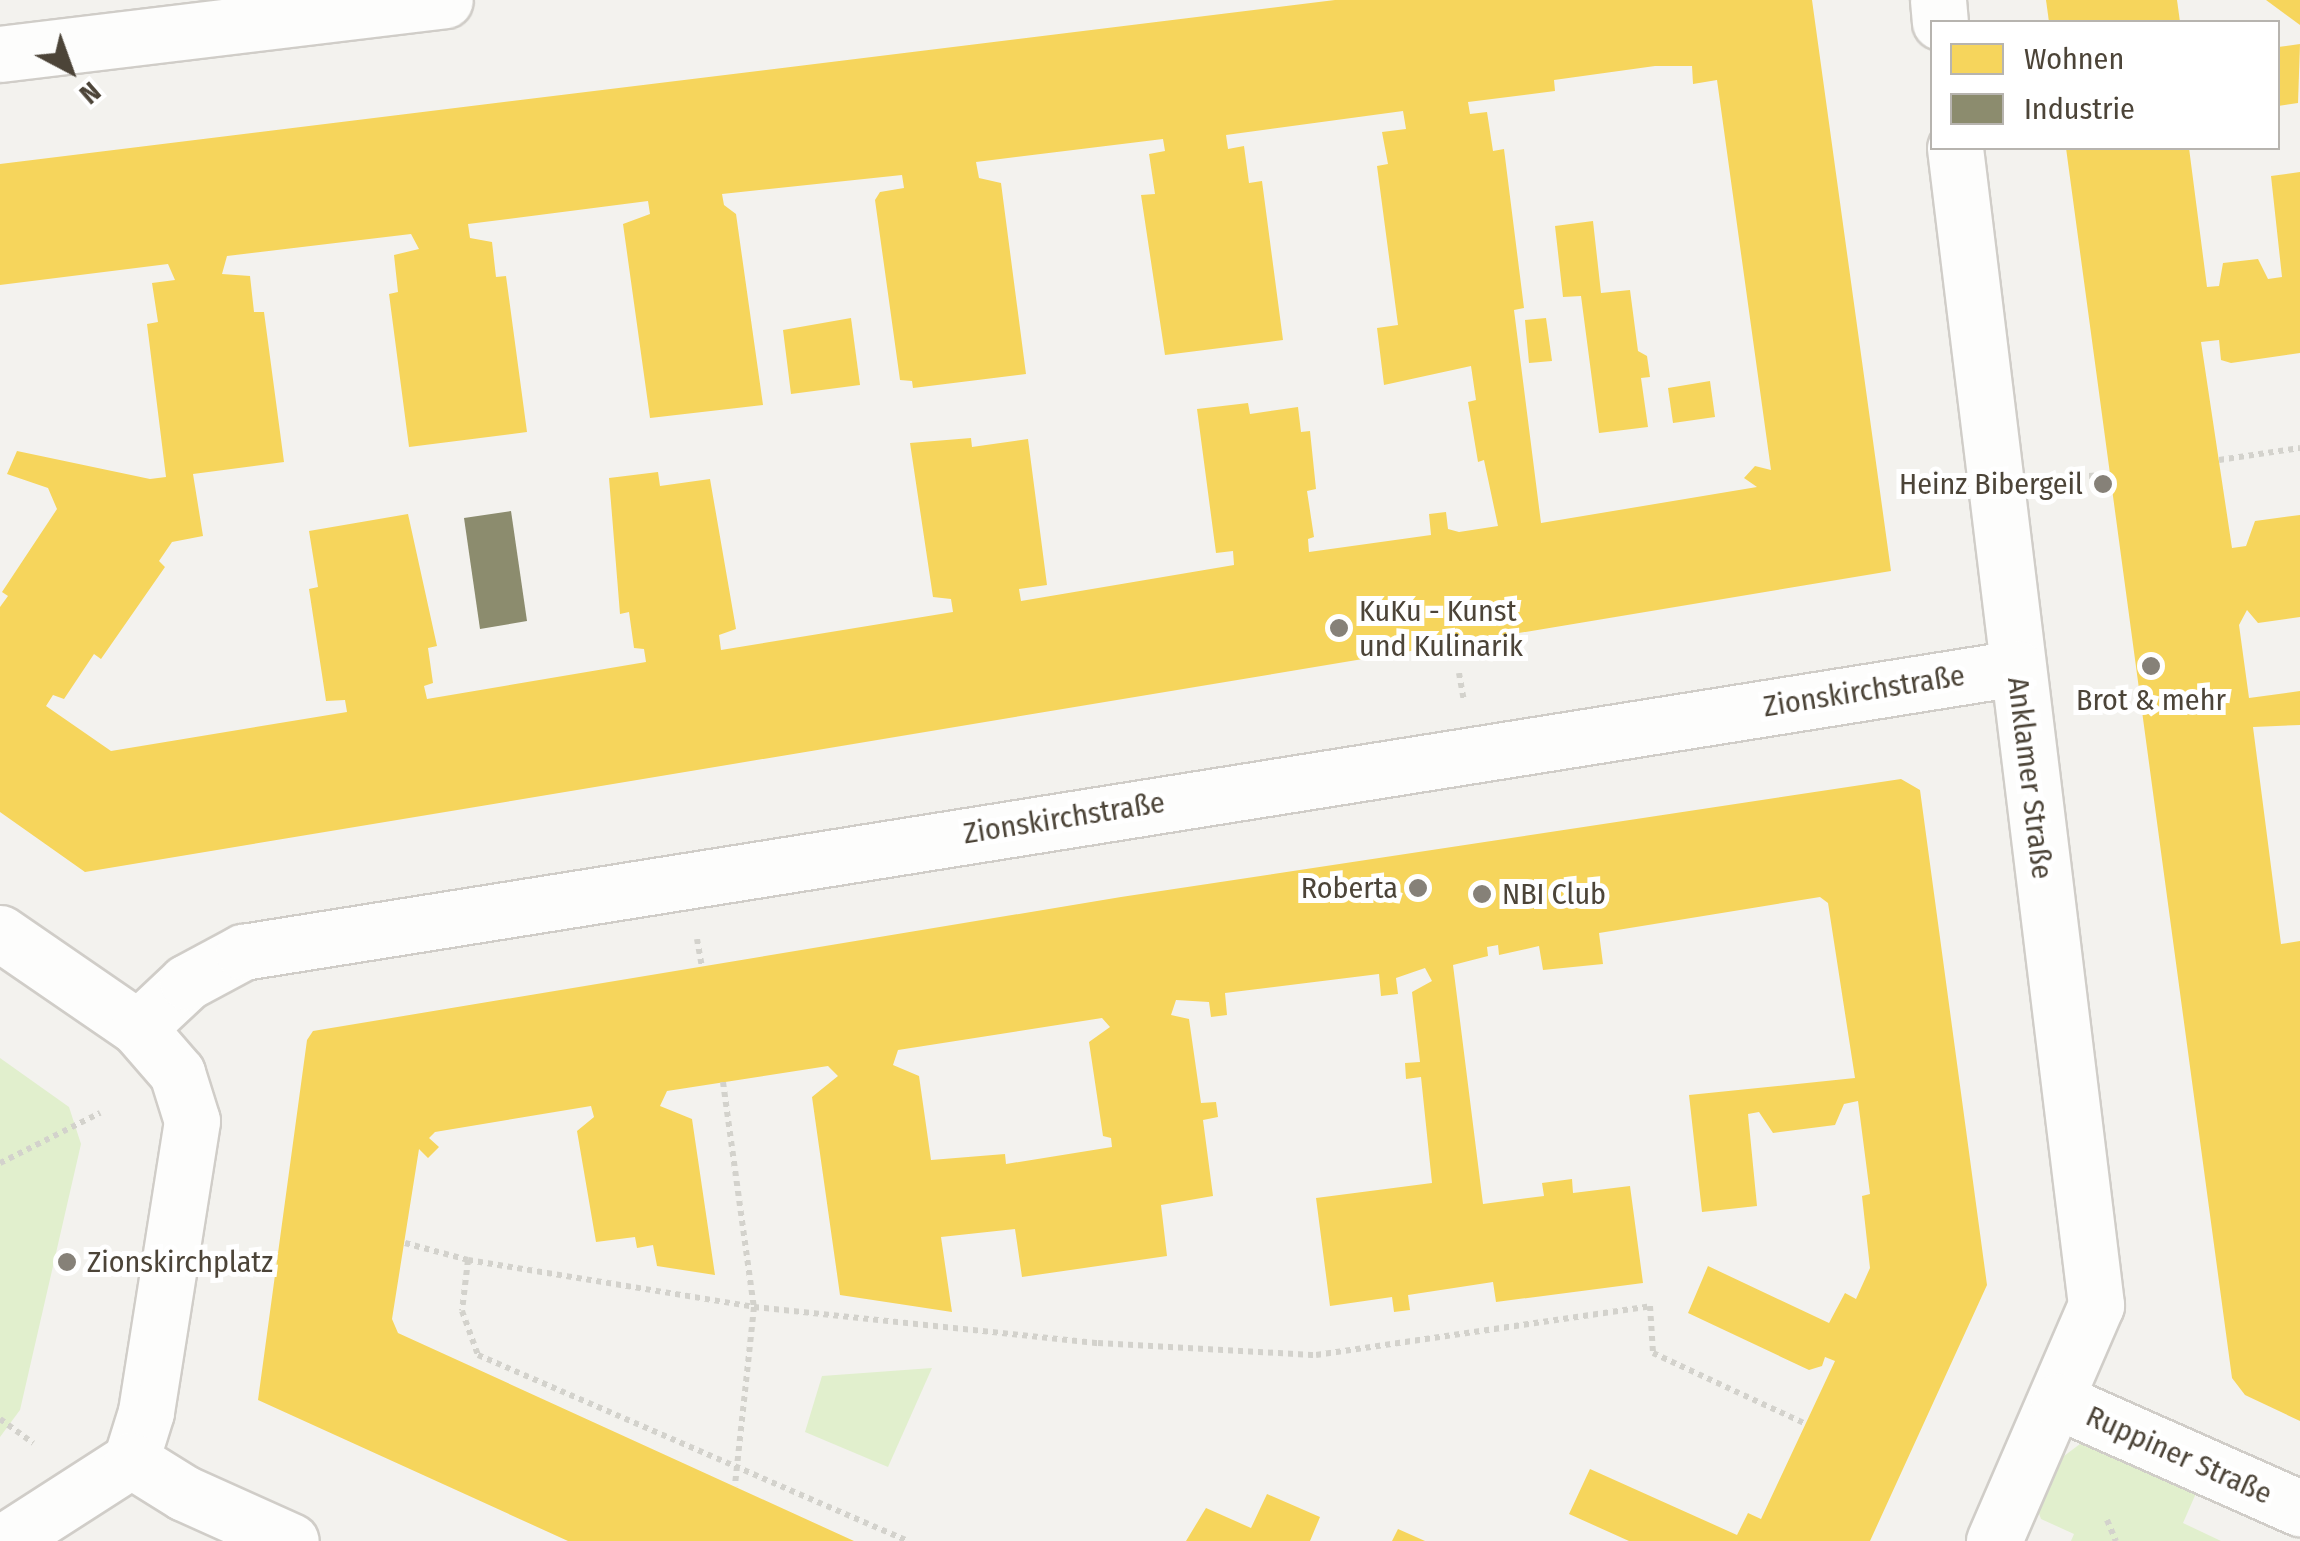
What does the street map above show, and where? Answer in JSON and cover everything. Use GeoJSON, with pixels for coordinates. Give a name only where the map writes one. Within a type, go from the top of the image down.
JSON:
{"type":"FeatureCollection","features":[{"type":"Feature","properties":{"kind":"street"},"geometry":{"type":"LineString","coordinates":[[0,54],[445,0]]}},
{"type":"Feature","properties":{"kind":"street","name":"Anklamer Straße"},"geometry":{"type":"LineString","coordinates":[[1956,150],[2096,1306],[2058,1402],[1994,1541]]}},
{"type":"Feature","properties":{"kind":"street","name":"Zionskirchstraße"},"geometry":{"type":"LineString","coordinates":[[138,1028],[187,982],[243,952],[2016,668]]}},
{"type":"Feature","properties":{"kind":"street"},"geometry":{"type":"LineString","coordinates":[[0,933],[138,1028],[177,1073],[192,1121],[146,1412],[131,1460],[6,1541]]}},
{"type":"Feature","properties":{"kind":"street","name":"Ruppiner Straße"},"geometry":{"type":"LineString","coordinates":[[2058,1402],[2300,1508]]}},
{"type":"Feature","properties":{"kind":"street"},"geometry":{"type":"LineString","coordinates":[[131,1460],[184,1493],[291,1541]]}},
{"type":"Feature","properties":{"kind":"path"},"geometry":{"type":"LineString","coordinates":[[2219,460],[2300,448]]}},
{"type":"Feature","properties":{"kind":"path"},"geometry":{"type":"LineString","coordinates":[[2089,476],[2110,474]]}},
{"type":"Feature","properties":{"kind":"path"},"geometry":{"type":"LineString","coordinates":[[723,1082],[754,1308],[733,1467],[735,1486]]}},
{"type":"Feature","properties":{"kind":"path"},"geometry":{"type":"LineString","coordinates":[[0,1162],[100,1112]]}},
{"type":"Feature","properties":{"kind":"path"},"geometry":{"type":"LineString","coordinates":[[404,1243],[468,1260],[754,1308],[1098,1342],[1316,1354],[1650,1306],[1654,1353],[1804,1423]]}},
{"type":"Feature","properties":{"kind":"path"},"geometry":{"type":"LineString","coordinates":[[468,1260],[462,1311],[478,1355],[907,1541]]}},
{"type":"Feature","properties":{"kind":"path"},"geometry":{"type":"LineString","coordinates":[[0,1418],[33,1443]]}},
{"type":"Feature","properties":{"kind":"path"},"geometry":{"type":"LineString","coordinates":[[2107,1520],[2116,1541]]}},
{"type":"Feature","properties":{"kind":"green space"},"geometry":{"type":"Polygon","coordinates":[[[0,1058],[69,1107],[81,1144],[20,1410],[0,1437],[0,1058]]]}},
{"type":"Feature","properties":{"kind":"green space"},"geometry":{"type":"Polygon","coordinates":[[[932,1368],[888,1467],[805,1432],[822,1376],[932,1368]]]}},
{"type":"Feature","properties":{"kind":"green space"},"geometry":{"type":"Polygon","coordinates":[[[2080,1444],[2097,1444],[2197,1491],[2183,1523],[2221,1541],[2071,1541],[2074,1534],[2041,1519],[2037,1508],[2056,1462],[2080,1444]]]}},
{"type":"Feature","properties":{"kind":"building: Wohnen"},"geometry":{"type":"Polygon","coordinates":[[[1335,0],[1812,0],[1891,571],[85,872],[0,812],[0,607],[8,596],[2,592],[57,509],[48,488],[7,474],[17,451],[150,479],[166,477],[147,324],[158,322],[152,283],[175,280],[168,264],[0,285],[0,164],[1335,0]],[[1655,66],[1554,80],[1555,91],[1468,102],[1470,114],[1487,112],[1493,151],[1504,149],[1524,308],[1514,310],[1541,523],[1757,487],[1744,478],[1755,466],[1771,470],[1717,80],[1693,84],[1692,66],[1655,66]],[[1403,111],[1226,135],[1228,149],[1244,146],[1249,183],[1262,181],[1283,340],[1165,355],[1141,195],[1155,194],[1149,154],[1165,151],[1163,139],[976,162],[979,178],[1001,183],[1026,374],[913,388],[912,381],[900,380],[875,200],[880,192],[904,188],[902,175],[722,194],[724,205],[736,214],[763,405],[650,418],[623,224],[650,214],[648,201],[468,224],[470,238],[492,242],[496,277],[506,276],[527,432],[409,447],[389,294],[398,292],[394,255],[419,249],[411,234],[227,256],[222,274],[250,276],[254,312],[264,312],[284,462],[193,474],[203,536],[172,542],[159,561],[165,567],[101,659],[94,654],[64,699],[53,695],[46,706],[111,751],[347,712],[345,700],[326,701],[309,589],[318,587],[309,531],[408,514],[437,646],[428,648],[433,683],[424,686],[427,699],[646,662],[644,649],[634,648],[629,612],[620,614],[609,478],[658,472],[660,486],[710,479],[736,629],[719,635],[721,650],[953,612],[951,599],[933,597],[910,443],[971,438],[972,447],[1028,439],[1047,585],[1019,589],[1021,601],[1234,565],[1233,551],[1216,553],[1197,409],[1248,403],[1250,414],[1298,407],[1301,432],[1310,431],[1316,489],[1307,491],[1314,537],[1308,539],[1309,552],[1431,535],[1429,514],[1446,512],[1448,529],[1459,532],[1498,526],[1484,460],[1478,462],[1468,402],[1476,400],[1471,366],[1384,385],[1377,328],[1398,325],[1377,166],[1388,164],[1382,132],[1406,129],[1403,111]]]}},
{"type":"Feature","properties":{"kind":"building: Wohnen"},"geometry":{"type":"Polygon","coordinates":[[[2046,0],[2177,0],[2180,20],[2049,20],[2046,0]]]}},
{"type":"Feature","properties":{"kind":"building: Wohnen"},"geometry":{"type":"Polygon","coordinates":[[[2266,0],[2300,0],[2300,25],[2266,0]]]}},
{"type":"Feature","properties":{"kind":"building: Wohnen"},"geometry":{"type":"Polygon","coordinates":[[[2300,44],[2298,103],[2280,106],[2280,47],[2300,44]]]}},
{"type":"Feature","properties":{"kind":"building: Wohnen"},"geometry":{"type":"Polygon","coordinates":[[[2066,150],[2189,150],[2207,287],[2219,286],[2223,263],[2258,259],[2268,279],[2282,277],[2271,176],[2300,172],[2300,353],[2231,363],[2221,360],[2219,340],[2201,342],[2232,548],[2246,546],[2255,521],[2300,515],[2300,617],[2258,623],[2247,610],[2239,625],[2249,698],[2300,691],[2300,725],[2253,727],[2281,944],[2300,941],[2300,1421],[2245,1395],[2232,1378],[2066,150]]]}},
{"type":"Feature","properties":{"kind":"building: Wohnen"},"geometry":{"type":"Polygon","coordinates":[[[1593,221],[1601,293],[1630,290],[1638,351],[1647,356],[1650,377],[1641,378],[1648,427],[1599,433],[1581,296],[1563,297],[1555,226],[1593,221]]]}},
{"type":"Feature","properties":{"kind":"building: Wohnen"},"geometry":{"type":"Polygon","coordinates":[[[851,318],[860,385],[791,394],[783,330],[851,318]]]}},
{"type":"Feature","properties":{"kind":"building: Wohnen"},"geometry":{"type":"Polygon","coordinates":[[[1546,318],[1552,361],[1529,363],[1525,320],[1546,318]]]}},
{"type":"Feature","properties":{"kind":"building: Wohnen"},"geometry":{"type":"Polygon","coordinates":[[[1710,381],[1715,417],[1673,423],[1668,388],[1710,381]]]}},
{"type":"Feature","properties":{"kind":"building: Wohnen"},"geometry":{"type":"Polygon","coordinates":[[[1901,779],[1920,790],[1987,1285],[1870,1541],[1629,1541],[1569,1514],[1590,1469],[1737,1535],[1748,1513],[1761,1519],[1835,1361],[1825,1357],[1822,1366],[1809,1370],[1688,1313],[1708,1266],[1829,1323],[1845,1293],[1856,1299],[1870,1268],[1862,1196],[1870,1194],[1858,1101],[1844,1104],[1835,1125],[1773,1133],[1759,1112],[1748,1114],[1757,1206],[1702,1212],[1689,1095],[1855,1078],[1828,903],[1820,897],[1599,933],[1603,964],[1543,970],[1539,946],[1499,955],[1498,945],[1487,947],[1488,956],[1453,965],[1483,1204],[1544,1196],[1542,1183],[1572,1179],[1573,1193],[1630,1186],[1643,1283],[1496,1302],[1493,1282],[1408,1295],[1410,1310],[1394,1312],[1392,1297],[1330,1306],[1316,1198],[1432,1183],[1421,1077],[1406,1079],[1405,1063],[1420,1062],[1412,992],[1432,981],[1425,968],[1396,978],[1398,994],[1381,996],[1379,974],[1225,993],[1227,1015],[1211,1017],[1209,1002],[1176,1000],[1171,1015],[1189,1019],[1201,1103],[1216,1102],[1218,1117],[1203,1120],[1213,1196],[1161,1205],[1167,1256],[1022,1277],[1015,1229],[941,1237],[952,1312],[840,1295],[812,1097],[838,1076],[828,1066],[667,1091],[660,1106],[692,1119],[715,1275],[657,1266],[653,1245],[637,1248],[635,1237],[596,1242],[577,1131],[594,1117],[591,1106],[435,1132],[429,1138],[439,1147],[428,1158],[419,1149],[392,1319],[398,1333],[854,1541],[568,1541],[258,1400],[307,1040],[313,1031],[1121,897],[1901,779]],[[1102,1018],[898,1050],[893,1065],[919,1076],[931,1160],[1005,1154],[1006,1164],[1112,1147],[1111,1138],[1103,1136],[1089,1042],[1110,1027],[1102,1018]]]}},
{"type":"Feature","properties":{"kind":"building: Wohnen"},"geometry":{"type":"Polygon","coordinates":[[[1267,1494],[1320,1517],[1310,1541],[1186,1541],[1206,1508],[1251,1528],[1267,1494]]]}},
{"type":"Feature","properties":{"kind":"building: Wohnen"},"geometry":{"type":"Polygon","coordinates":[[[1398,1529],[1425,1541],[1392,1541],[1398,1529]]]}},
{"type":"Feature","properties":{"kind":"building: Industrie"},"geometry":{"type":"Polygon","coordinates":[[[511,511],[527,621],[480,629],[464,518],[511,511]]]}},
{"type":"Feature","properties":{"kind":"place","name":"Heinz Bibergeil"},"geometry":{"type":"Point","coordinates":[2103,484]}},
{"type":"Feature","properties":{"kind":"place","name":"KuKu - Kunst und Kulinarik"},"geometry":{"type":"Point","coordinates":[1339,628]}},
{"type":"Feature","properties":{"kind":"place","name":"Brot & mehr"},"geometry":{"type":"Point","coordinates":[2151,666]}},
{"type":"Feature","properties":{"kind":"place","name":"Roberta"},"geometry":{"type":"Point","coordinates":[1418,888]}},
{"type":"Feature","properties":{"kind":"place","name":"NBI Club"},"geometry":{"type":"Point","coordinates":[1482,894]}},
{"type":"Feature","properties":{"kind":"place","name":"Zionskirchplatz"},"geometry":{"type":"Point","coordinates":[67,1262]}}]}
